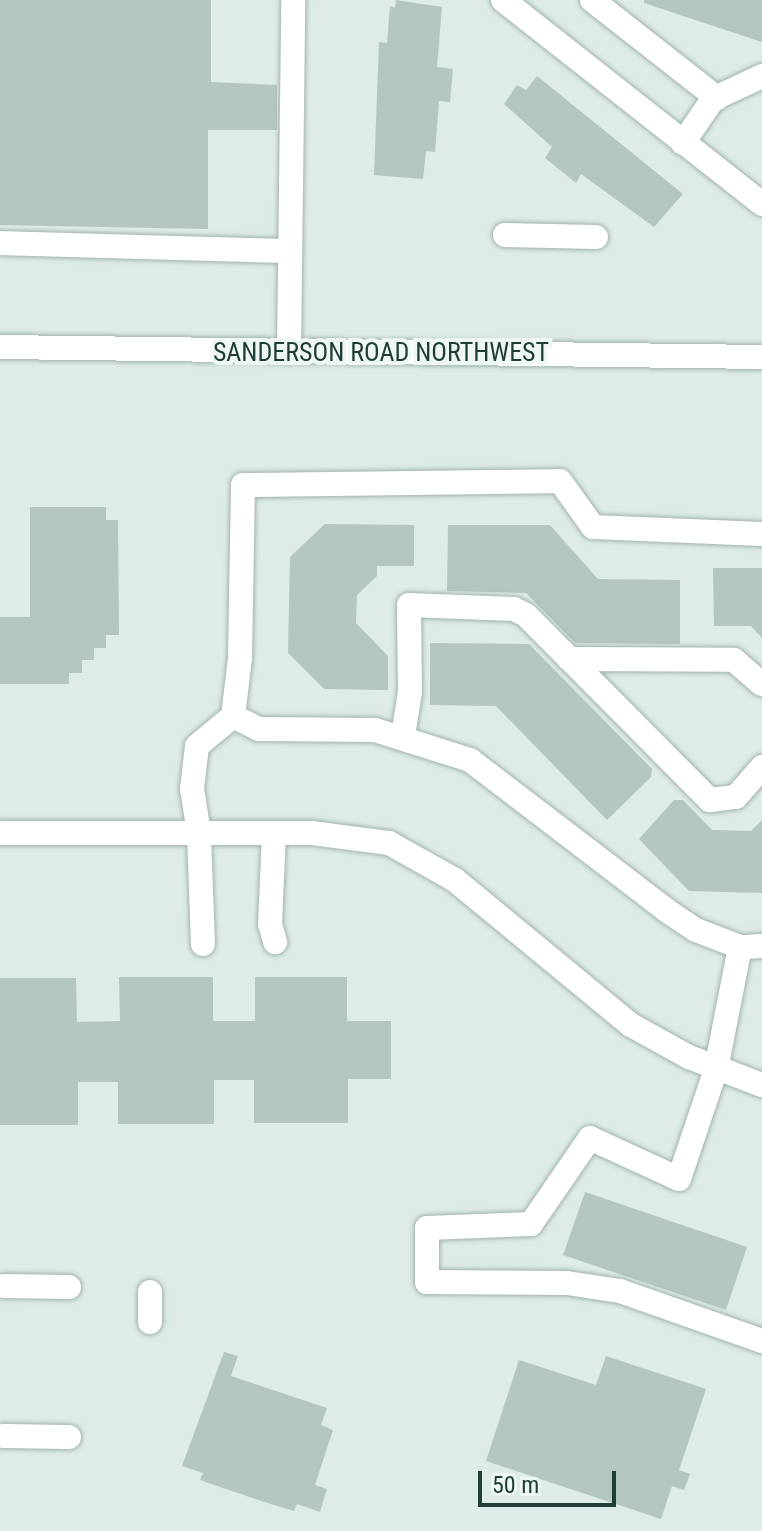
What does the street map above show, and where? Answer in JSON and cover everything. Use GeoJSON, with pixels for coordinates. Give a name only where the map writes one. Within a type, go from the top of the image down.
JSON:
{"type":"FeatureCollection","features":[{"type":"Feature","properties":{"kind":"street"},"geometry":{"type":"LineString","coordinates":[[289,352],[293,0]]}},
{"type":"Feature","properties":{"kind":"street"},"geometry":{"type":"LineString","coordinates":[[503,0],[762,204]]}},
{"type":"Feature","properties":{"kind":"street"},"geometry":{"type":"LineString","coordinates":[[592,0],[717,98]]}},
{"type":"Feature","properties":{"kind":"street"},"geometry":{"type":"LineString","coordinates":[[683,143],[717,98],[762,76]]}},
{"type":"Feature","properties":{"kind":"street"},"geometry":{"type":"LineString","coordinates":[[505,235],[596,237]]}},
{"type":"Feature","properties":{"kind":"street"},"geometry":{"type":"LineString","coordinates":[[0,243],[290,251]]}},
{"type":"Feature","properties":{"kind":"street","name":"SANDERSON ROAD NORTHWEST"},"geometry":{"type":"LineString","coordinates":[[0,347],[762,357]]}},
{"type":"Feature","properties":{"kind":"street"},"geometry":{"type":"LineString","coordinates":[[203,944],[199,833],[192,789],[197,746],[233,716],[240,658],[243,485],[560,481],[593,527],[762,534]]}},
{"type":"Feature","properties":{"kind":"street"},"geometry":{"type":"LineString","coordinates":[[403,736],[410,692],[409,605],[514,609],[526,615],[710,800],[736,797],[762,767]]}},
{"type":"Feature","properties":{"kind":"street"},"geometry":{"type":"LineString","coordinates":[[569,659],[734,660],[755,673],[762,684]]}},
{"type":"Feature","properties":{"kind":"street"},"geometry":{"type":"LineString","coordinates":[[233,716],[259,729],[375,730],[403,736],[470,760],[696,930],[751,946],[716,1069],[679,1179],[590,1138],[531,1224],[427,1228],[427,1282],[567,1283],[620,1291],[762,1341]]}},
{"type":"Feature","properties":{"kind":"street"},"geometry":{"type":"LineString","coordinates":[[0,833],[367,836],[414,853],[455,880],[605,1007],[716,1069],[762,1085]]}},
{"type":"Feature","properties":{"kind":"street"},"geometry":{"type":"LineString","coordinates":[[274,833],[270,924],[275,942]]}},
{"type":"Feature","properties":{"kind":"street"},"geometry":{"type":"LineString","coordinates":[[4,1286],[69,1287]]}},
{"type":"Feature","properties":{"kind":"street"},"geometry":{"type":"LineString","coordinates":[[150,1292],[150,1322]]}},
{"type":"Feature","properties":{"kind":"street"},"geometry":{"type":"LineString","coordinates":[[3,1436],[69,1437]]}},
{"type":"Feature","properties":{"kind":"building"},"geometry":{"type":"Polygon","coordinates":[[[0,0],[211,0],[211,82],[277,85],[277,130],[208,130],[208,229],[0,225],[0,0]]]}},
{"type":"Feature","properties":{"kind":"building"},"geometry":{"type":"Polygon","coordinates":[[[396,0],[442,7],[437,67],[453,69],[450,102],[439,101],[435,152],[426,151],[423,179],[374,175],[379,42],[387,43],[390,6],[395,8],[396,0]]]}},
{"type":"Feature","properties":{"kind":"building"},"geometry":{"type":"Polygon","coordinates":[[[644,0],[762,0],[762,42],[644,3],[644,0]]]}},
{"type":"Feature","properties":{"kind":"building"},"geometry":{"type":"Polygon","coordinates":[[[537,76],[683,194],[654,227],[581,174],[576,183],[545,158],[552,147],[504,104],[517,85],[526,90],[537,76]]]}},
{"type":"Feature","properties":{"kind":"building"},"geometry":{"type":"Polygon","coordinates":[[[30,507],[106,507],[106,520],[118,520],[119,635],[106,635],[106,648],[94,648],[94,660],[82,660],[82,673],[69,673],[69,684],[0,684],[0,617],[30,617],[30,507]]]}},
{"type":"Feature","properties":{"kind":"building"},"geometry":{"type":"Polygon","coordinates":[[[325,524],[414,525],[414,566],[377,566],[377,576],[357,595],[356,623],[388,656],[388,690],[324,689],[288,653],[290,557],[325,524]]]}},
{"type":"Feature","properties":{"kind":"building"},"geometry":{"type":"Polygon","coordinates":[[[448,525],[550,525],[598,579],[680,580],[680,644],[575,643],[526,593],[447,591],[448,525]]]}},
{"type":"Feature","properties":{"kind":"building"},"geometry":{"type":"Polygon","coordinates":[[[713,568],[762,568],[762,638],[751,626],[714,626],[713,568]]]}},
{"type":"Feature","properties":{"kind":"building"},"geometry":{"type":"Polygon","coordinates":[[[430,643],[529,644],[652,769],[651,777],[607,820],[496,706],[430,705],[430,643]]]}},
{"type":"Feature","properties":{"kind":"building"},"geometry":{"type":"Polygon","coordinates":[[[674,800],[683,800],[712,830],[751,831],[762,820],[762,893],[689,891],[639,839],[674,800]]]}},
{"type":"Feature","properties":{"kind":"building"},"geometry":{"type":"Polygon","coordinates":[[[119,977],[213,977],[213,1021],[255,1021],[255,977],[347,977],[347,1021],[391,1021],[391,1079],[348,1079],[348,1123],[254,1123],[254,1080],[214,1080],[214,1124],[118,1124],[118,1082],[78,1082],[78,1125],[0,1125],[0,978],[76,978],[77,1022],[120,1021],[119,977]]]}},
{"type":"Feature","properties":{"kind":"building"},"geometry":{"type":"Polygon","coordinates":[[[585,1192],[747,1247],[726,1310],[563,1255],[585,1192]]]}},
{"type":"Feature","properties":{"kind":"building"},"geometry":{"type":"Polygon","coordinates":[[[224,1352],[238,1356],[231,1376],[327,1408],[321,1425],[333,1430],[315,1485],[327,1489],[320,1512],[297,1504],[294,1511],[258,1500],[200,1480],[203,1473],[182,1466],[224,1352]]]}},
{"type":"Feature","properties":{"kind":"building"},"geometry":{"type":"Polygon","coordinates":[[[606,1356],[706,1389],[679,1470],[690,1474],[684,1490],[672,1486],[661,1519],[486,1461],[519,1360],[596,1385],[606,1356]]]}}]}
